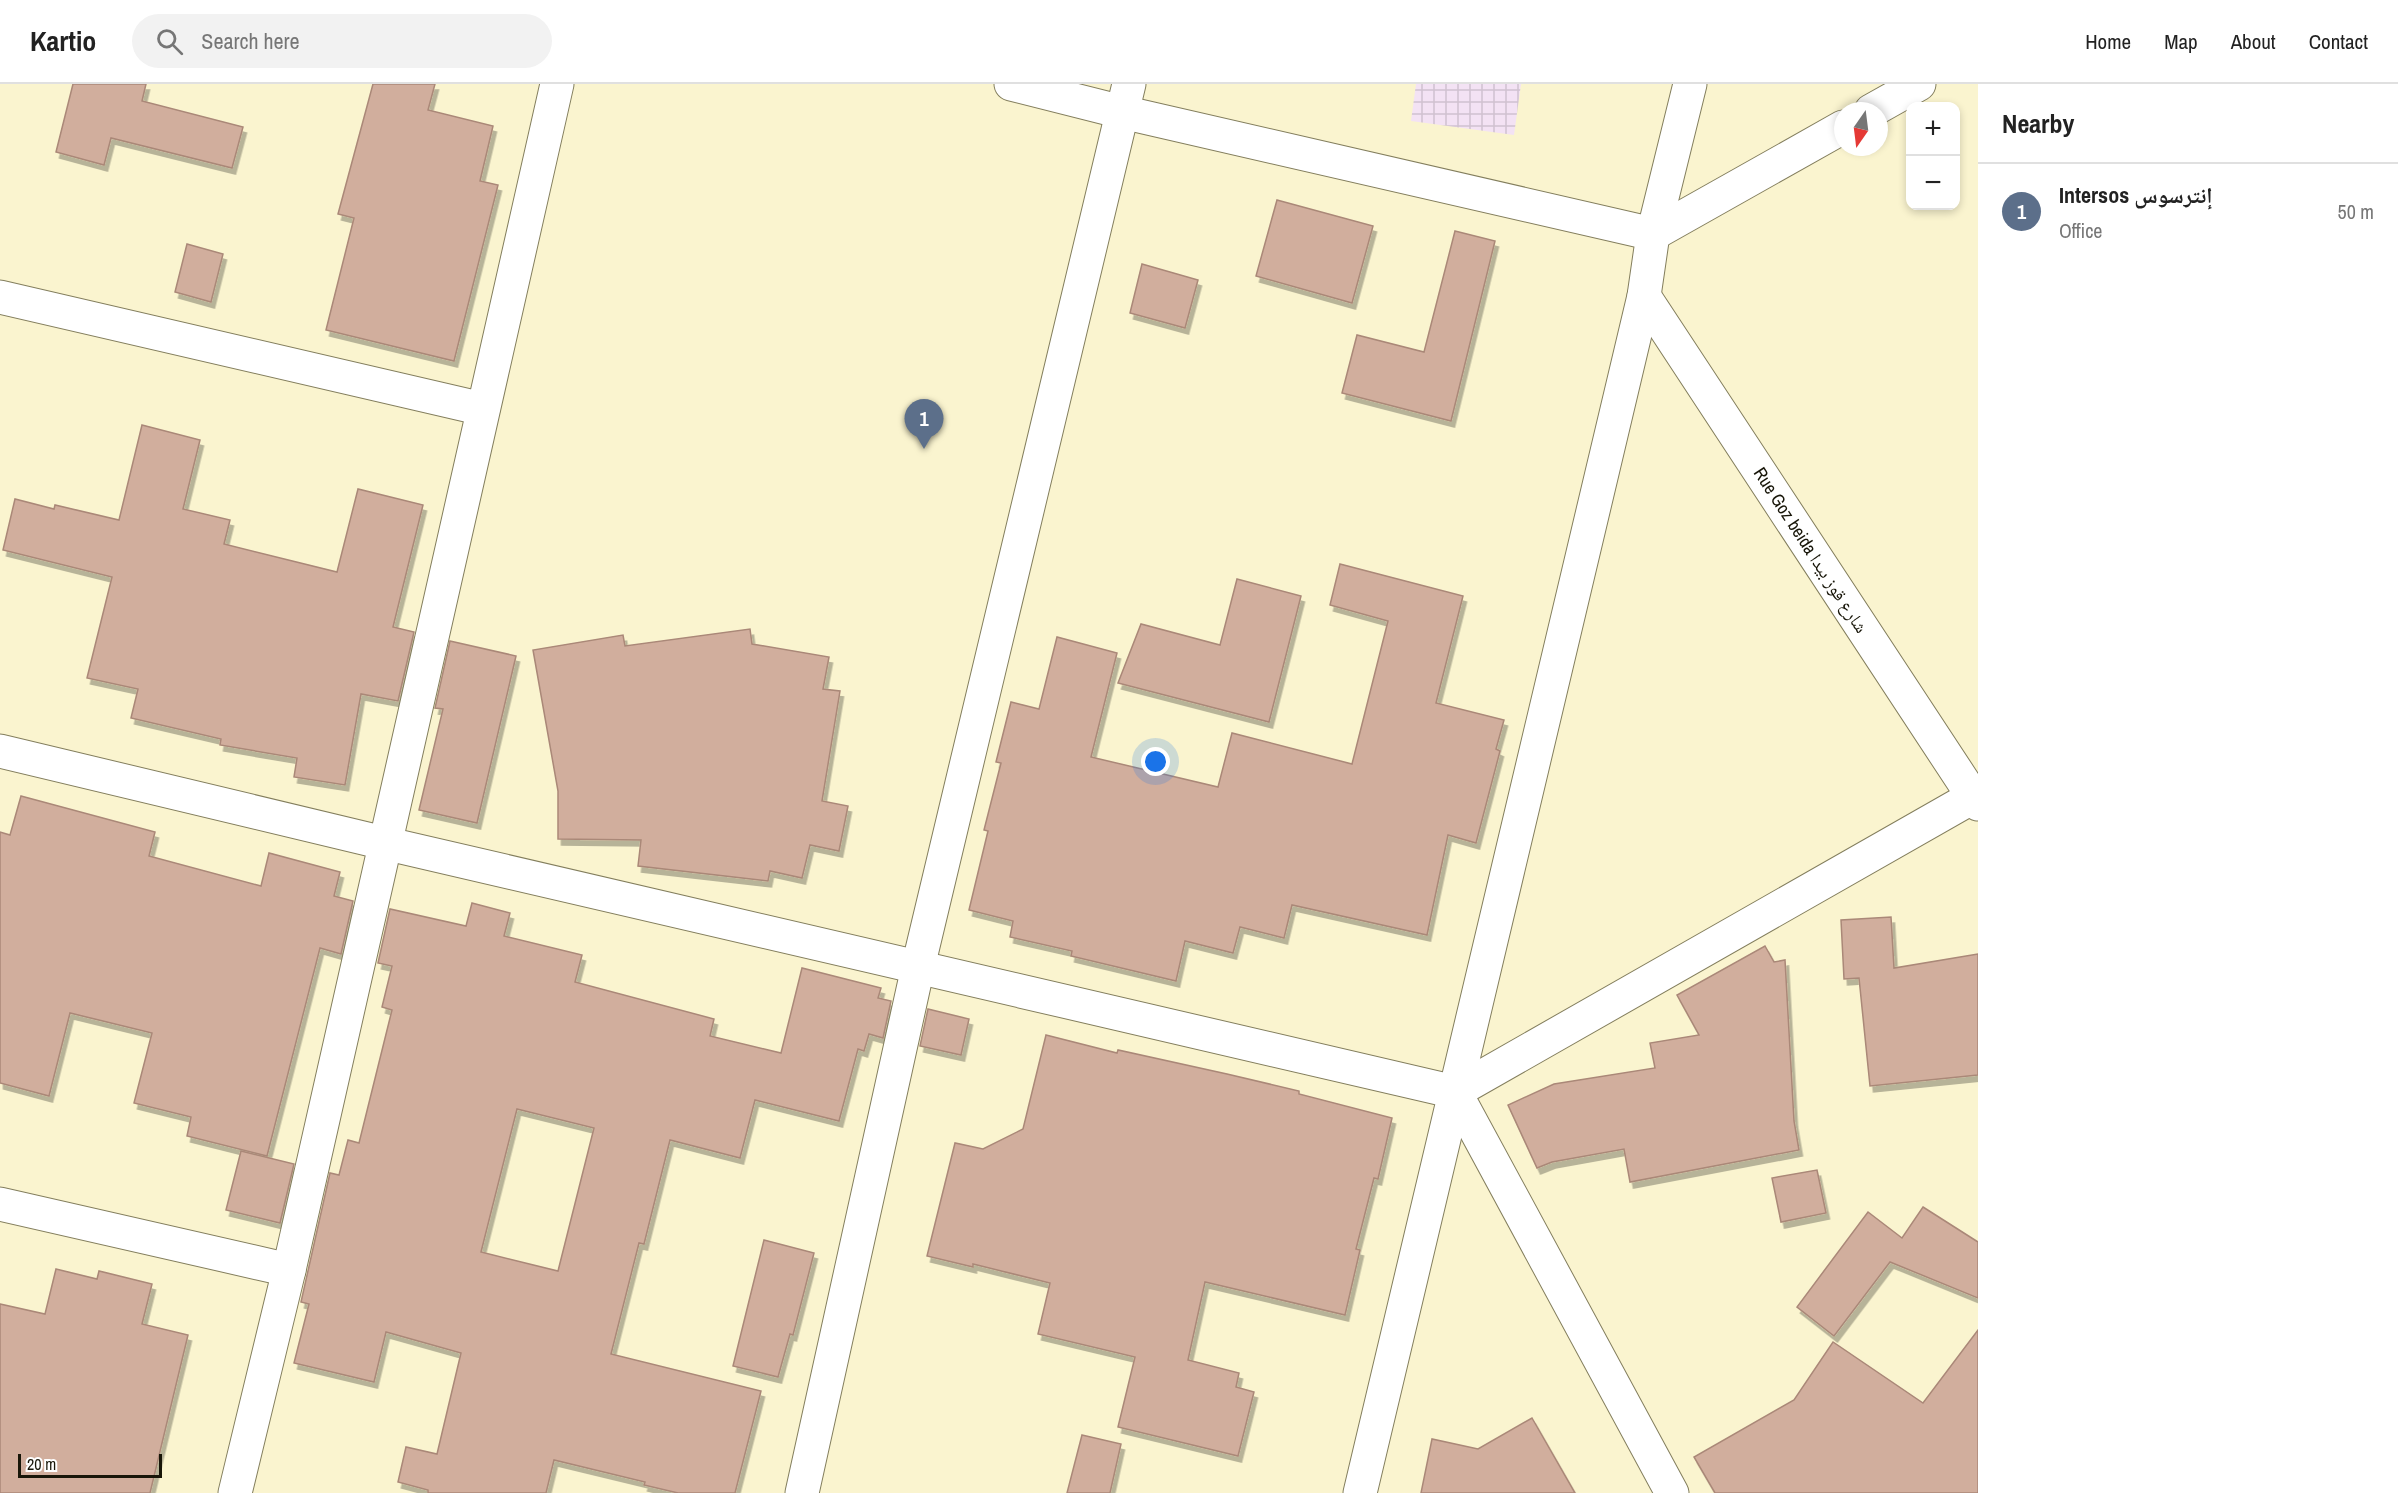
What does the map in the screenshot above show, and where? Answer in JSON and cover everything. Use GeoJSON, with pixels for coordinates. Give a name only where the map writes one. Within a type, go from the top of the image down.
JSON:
{"type":"FeatureCollection","features":[{"type":"Feature","properties":{"kind":"street"},"geometry":{"type":"LineString","coordinates":[[235,1493],[288,1270],[557,84]]}},
{"type":"Feature","properties":{"kind":"street"},"geometry":{"type":"LineString","coordinates":[[1011,84],[1125,98],[1653,234],[1834,132]]}},
{"type":"Feature","properties":{"kind":"street"},"geometry":{"type":"LineString","coordinates":[[1360,1493],[1644,296],[1653,234],[1690,84]]}},
{"type":"Feature","properties":{"kind":"street"},"geometry":{"type":"LineString","coordinates":[[1887,102],[1919,84]]}},
{"type":"Feature","properties":{"kind":"street"},"geometry":{"type":"LineString","coordinates":[[802,1493],[918,967],[1125,98]]}},
{"type":"Feature","properties":{"kind":"street","name":"Rue Goz beida شارع قوز بيدا"},"geometry":{"type":"LineString","coordinates":[[1644,296],[1977,798]]}},
{"type":"Feature","properties":{"kind":"street"},"geometry":{"type":"LineString","coordinates":[[0,297],[483,409]]}},
{"type":"Feature","properties":{"kind":"street"},"geometry":{"type":"LineString","coordinates":[[0,751],[384,843],[1455,1092],[1977,798]]}},
{"type":"Feature","properties":{"kind":"street"},"geometry":{"type":"LineString","coordinates":[[1455,1092],[1672,1493]]}},
{"type":"Feature","properties":{"kind":"street"},"geometry":{"type":"LineString","coordinates":[[0,1204],[288,1270]]}},
{"type":"Feature","properties":{"kind":"shaded area"},"geometry":{"type":"Polygon","coordinates":[[[1416,84],[1521,84],[1514,135],[1411,121],[1416,84]]]}},
{"type":"Feature","properties":{"kind":"building"},"geometry":{"type":"Polygon","coordinates":[[[73,84],[146,84],[142,101],[243,127],[232,168],[111,138],[104,165],[56,152],[73,84]]]}},
{"type":"Feature","properties":{"kind":"building"},"geometry":{"type":"Polygon","coordinates":[[[373,84],[435,84],[428,110],[493,126],[480,181],[498,185],[454,361],[326,330],[354,218],[338,214],[373,84]]]}},
{"type":"Feature","properties":{"kind":"building"},"geometry":{"type":"Polygon","coordinates":[[[1277,200],[1373,226],[1352,303],[1256,276],[1277,200]]]}},
{"type":"Feature","properties":{"kind":"building"},"geometry":{"type":"Polygon","coordinates":[[[1455,231],[1495,241],[1451,421],[1342,393],[1357,335],[1424,352],[1455,231]]]}},
{"type":"Feature","properties":{"kind":"building"},"geometry":{"type":"Polygon","coordinates":[[[187,244],[223,254],[211,302],[175,292],[187,244]]]}},
{"type":"Feature","properties":{"kind":"building"},"geometry":{"type":"Polygon","coordinates":[[[1142,264],[1198,280],[1185,328],[1130,313],[1142,264]]]}},
{"type":"Feature","properties":{"kind":"building"},"geometry":{"type":"Polygon","coordinates":[[[142,425],[200,440],[183,509],[230,520],[224,544],[337,572],[358,489],[423,505],[393,627],[414,632],[398,701],[361,694],[345,785],[294,777],[297,758],[220,745],[221,739],[131,718],[138,689],[87,678],[112,577],[3,550],[15,499],[54,509],[55,505],[119,520],[142,425]]]}},
{"type":"Feature","properties":{"kind":"building"},"geometry":{"type":"Polygon","coordinates":[[[1340,564],[1463,596],[1436,703],[1504,720],[1496,749],[1500,751],[1476,843],[1448,835],[1427,935],[1292,905],[1284,938],[1240,927],[1233,953],[1185,941],[1176,981],[1071,956],[1072,951],[1010,937],[1013,921],[969,910],[988,831],[984,830],[1001,763],[996,762],[1011,702],[1039,709],[1057,637],[1117,653],[1091,757],[1218,787],[1232,733],[1352,764],[1388,621],[1330,605],[1340,564]]]}},
{"type":"Feature","properties":{"kind":"building"},"geometry":{"type":"Polygon","coordinates":[[[1237,579],[1301,596],[1269,722],[1118,683],[1141,624],[1220,645],[1237,579]]]}},
{"type":"Feature","properties":{"kind":"building"},"geometry":{"type":"Polygon","coordinates":[[[750,629],[752,644],[829,657],[823,689],[840,691],[822,801],[848,806],[839,851],[810,845],[802,878],[770,871],[768,881],[638,866],[641,840],[558,839],[558,791],[533,650],[623,635],[625,646],[750,629]]]}},
{"type":"Feature","properties":{"kind":"building"},"geometry":{"type":"Polygon","coordinates":[[[450,641],[516,656],[477,823],[419,810],[443,709],[435,708],[450,641]]]}},
{"type":"Feature","properties":{"kind":"building"},"geometry":{"type":"Polygon","coordinates":[[[21,796],[155,832],[149,856],[261,886],[269,853],[340,872],[334,896],[353,901],[341,954],[320,948],[267,1156],[187,1136],[191,1117],[134,1103],[152,1033],[70,1013],[49,1096],[0,1083],[0,832],[10,835],[21,796]]]}},
{"type":"Feature","properties":{"kind":"building"},"geometry":{"type":"Polygon","coordinates":[[[472,903],[510,913],[504,936],[582,955],[575,982],[714,1019],[710,1036],[781,1053],[802,968],[881,988],[878,998],[891,1001],[883,1038],[869,1034],[864,1051],[858,1049],[839,1121],[755,1100],[740,1158],[670,1140],[644,1244],[639,1243],[611,1354],[761,1391],[735,1493],[678,1493],[644,1485],[645,1482],[554,1460],[546,1493],[428,1493],[428,1490],[398,1482],[406,1447],[437,1454],[461,1353],[386,1332],[374,1382],[294,1363],[309,1304],[301,1302],[330,1173],[339,1175],[348,1140],[359,1143],[392,1010],[382,1007],[392,966],[378,963],[390,909],[466,926],[472,903]],[[517,1109],[481,1252],[558,1271],[594,1128],[517,1109]]]}},
{"type":"Feature","properties":{"kind":"building"},"geometry":{"type":"Polygon","coordinates":[[[1891,917],[1894,968],[1978,954],[1978,1075],[1870,1086],[1859,978],[1844,979],[1841,920],[1891,917]]]}},
{"type":"Feature","properties":{"kind":"building"},"geometry":{"type":"Polygon","coordinates":[[[1765,946],[1774,962],[1785,960],[1794,1121],[1799,1150],[1630,1182],[1624,1149],[1552,1162],[1537,1168],[1508,1105],[1554,1084],[1655,1068],[1650,1043],[1699,1035],[1677,995],[1765,946]]]}},
{"type":"Feature","properties":{"kind":"building"},"geometry":{"type":"Polygon","coordinates":[[[928,1009],[969,1019],[961,1055],[920,1046],[928,1009]]]}},
{"type":"Feature","properties":{"kind":"building"},"geometry":{"type":"Polygon","coordinates":[[[1046,1035],[1117,1053],[1118,1050],[1299,1091],[1299,1094],[1392,1118],[1378,1179],[1374,1178],[1356,1249],[1360,1250],[1345,1315],[1205,1282],[1188,1360],[1239,1373],[1236,1387],[1254,1392],[1238,1456],[1118,1427],[1135,1357],[1038,1334],[1050,1283],[973,1264],[973,1267],[927,1256],[955,1143],[983,1149],[1023,1129],[1046,1035]]]}},
{"type":"Feature","properties":{"kind":"building"},"geometry":{"type":"Polygon","coordinates":[[[241,1151],[294,1164],[280,1223],[226,1210],[241,1151]]]}},
{"type":"Feature","properties":{"kind":"building"},"geometry":{"type":"Polygon","coordinates":[[[1817,1170],[1826,1213],[1781,1222],[1772,1178],[1817,1170]]]}},
{"type":"Feature","properties":{"kind":"building"},"geometry":{"type":"Polygon","coordinates":[[[1923,1207],[1978,1242],[1978,1298],[1890,1262],[1834,1336],[1797,1307],[1868,1212],[1902,1238],[1923,1207]]]}},
{"type":"Feature","properties":{"kind":"building"},"geometry":{"type":"Polygon","coordinates":[[[764,1240],[814,1253],[793,1335],[790,1334],[778,1377],[733,1366],[764,1240]]]}},
{"type":"Feature","properties":{"kind":"building"},"geometry":{"type":"Polygon","coordinates":[[[56,1269],[97,1279],[99,1271],[152,1284],[142,1324],[188,1335],[150,1493],[0,1493],[0,1304],[45,1314],[56,1269]]]}},
{"type":"Feature","properties":{"kind":"building"},"geometry":{"type":"Polygon","coordinates":[[[1978,1330],[1978,1493],[1715,1493],[1694,1457],[1794,1400],[1833,1342],[1923,1403],[1978,1330]]]}},
{"type":"Feature","properties":{"kind":"building"},"geometry":{"type":"Polygon","coordinates":[[[1532,1418],[1575,1493],[1421,1493],[1432,1439],[1478,1449],[1532,1418]]]}},
{"type":"Feature","properties":{"kind":"building"},"geometry":{"type":"Polygon","coordinates":[[[1082,1435],[1121,1444],[1110,1493],[1067,1493],[1082,1435]]]}},
{"type":"Feature","properties":{"kind":"place","name":"Intersos إنترسوس"},"geometry":{"type":"Point","coordinates":[924,449]}}]}
